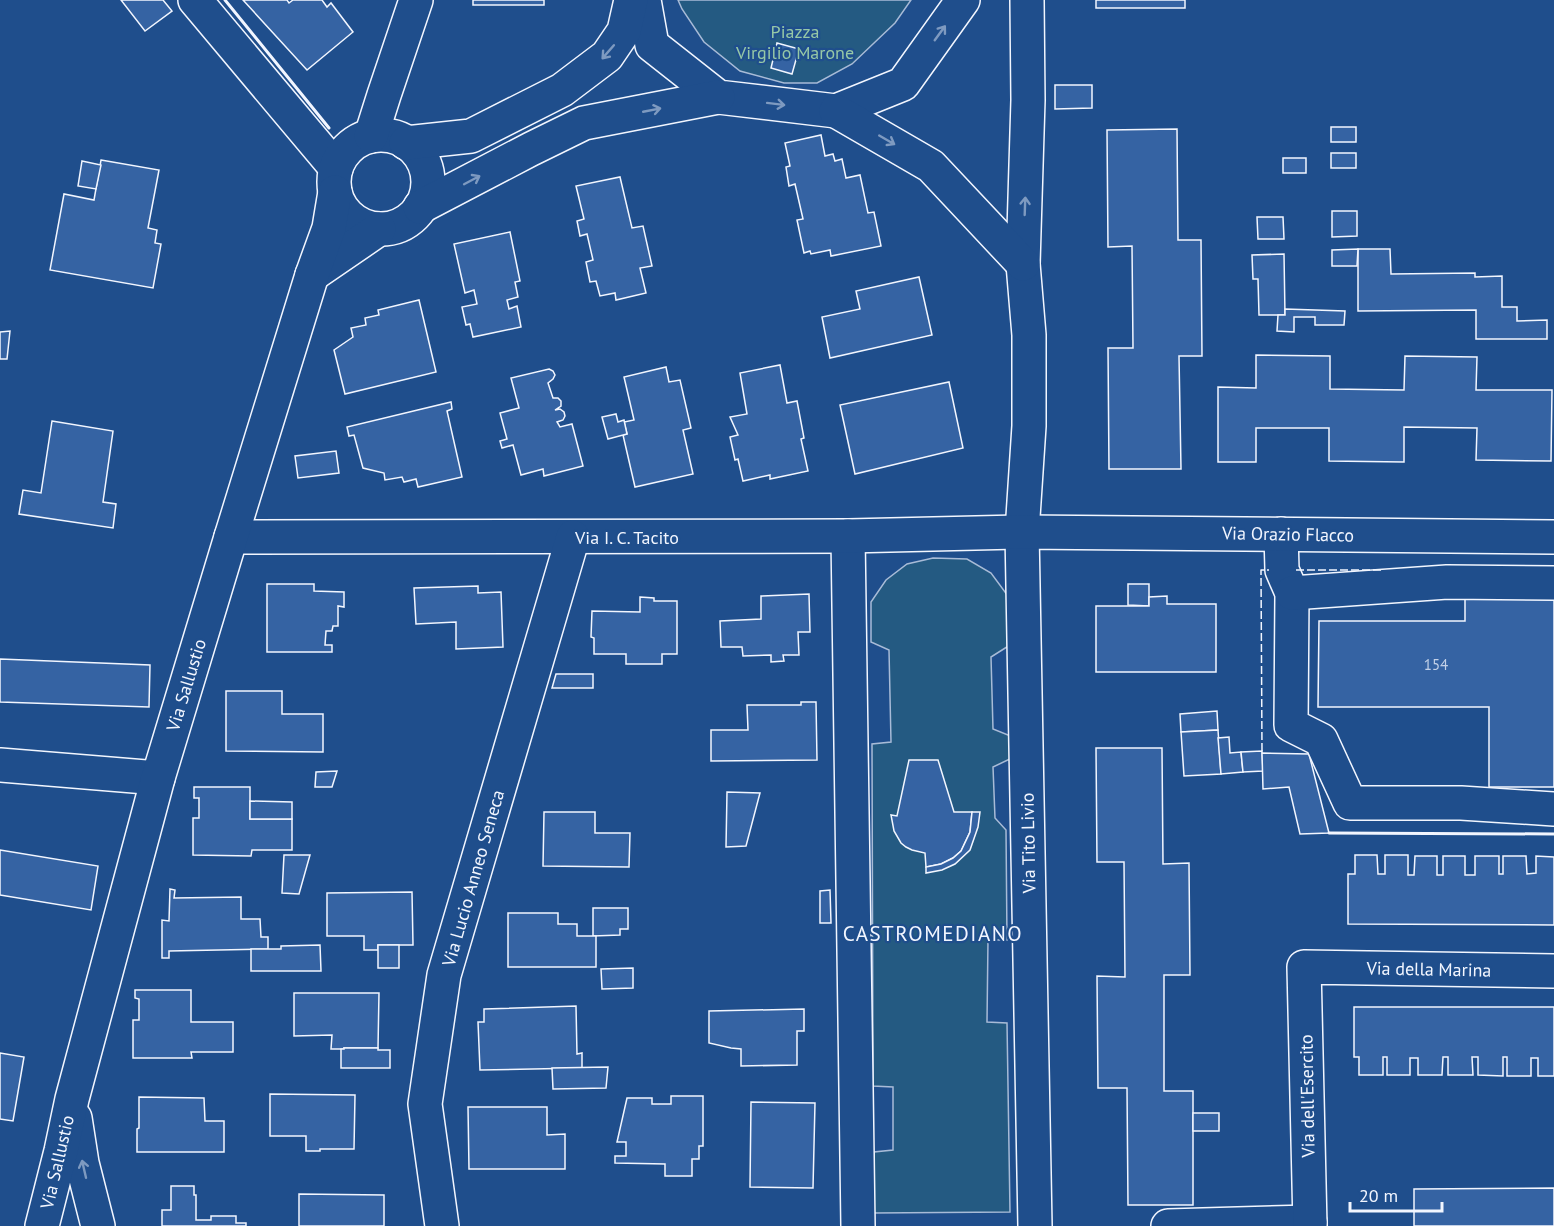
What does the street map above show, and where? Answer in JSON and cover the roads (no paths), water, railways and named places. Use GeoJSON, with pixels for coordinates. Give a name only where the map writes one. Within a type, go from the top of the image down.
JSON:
{"type":"FeatureCollection","features":[{"type":"Feature","properties":{"kind":"street"},"geometry":{"type":"LineString","coordinates":[[195,0],[336,180]]}},
{"type":"Feature","properties":{"kind":"street"},"geometry":{"type":"LineString","coordinates":[[371,136],[416,0]]}},
{"type":"Feature","properties":{"kind":"street"},"geometry":{"type":"LineString","coordinates":[[406,143],[471,136],[562,90],[607,56],[624,31],[631,0]]}},
{"type":"Feature","properties":{"kind":"street"},"geometry":{"type":"LineString","coordinates":[[644,0],[652,45],[718,97]]}},
{"type":"Feature","properties":{"kind":"street"},"geometry":{"type":"LineString","coordinates":[[836,111],[903,84],[963,0]]}},
{"type":"Feature","properties":{"kind":"street","name":"Via Tito Livio"},"geometry":{"type":"LineString","coordinates":[[1027,0],[1028,100],[1023,264],[1029,335],[1029,426],[1023,532],[1035,1226]]}},
{"type":"Feature","properties":{"kind":"street"},"geometry":{"type":"LineString","coordinates":[[420,207],[531,148],[584,123],[718,97],[836,111],[931,166],[1023,264]]}},
{"type":"Feature","properties":{"kind":"street"},"geometry":{"type":"LineString","coordinates":[[371,136],[389,136],[406,143],[416,151],[427,172],[426,198],[412,217],[391,228],[379,229],[356,221],[339,204],[336,180],[342,157],[350,147],[371,136]]}},
{"type":"Feature","properties":{"kind":"street","name":"Via Sallustio"},"geometry":{"type":"LineString","coordinates":[[42,1226],[72,1099],[158,778],[328,228],[336,180]]}},
{"type":"Feature","properties":{"kind":"street"},"geometry":{"type":"LineString","coordinates":[[312,275],[379,229]]}},
{"type":"Feature","properties":{"kind":"street","name":"Via Orazio Flacco"},"geometry":{"type":"LineString","coordinates":[[1023,532],[1554,537]]}},
{"type":"Feature","properties":{"kind":"street","name":"Via I. C. Tacito"},"geometry":{"type":"LineString","coordinates":[[231,537],[848,536],[1023,532]]}},
{"type":"Feature","properties":{"kind":"street"},"geometry":{"type":"LineString","coordinates":[[1281,534],[1282,570],[1292,593],[1291,725],[1321,740],[1350,803],[1461,803],[1554,809]]}},
{"type":"Feature","properties":{"kind":"street"},"geometry":{"type":"LineString","coordinates":[[848,536],[858,1226]]}},
{"type":"Feature","properties":{"kind":"street","name":"Via Lucio Anneo Seneca"},"geometry":{"type":"LineString","coordinates":[[442,1226],[425,1104],[444,975],[573,537]]}},
{"type":"Feature","properties":{"kind":"street"},"geometry":{"type":"LineString","coordinates":[[1292,593],[1447,582],[1554,583]]}},
{"type":"Feature","properties":{"kind":"street"},"geometry":{"type":"LineString","coordinates":[[0,765],[158,778]]}},
{"type":"Feature","properties":{"kind":"street","name":"Via della Marina"},"geometry":{"type":"LineString","coordinates":[[1304,967],[1554,971]]}},
{"type":"Feature","properties":{"kind":"street","name":"Via dell'Esercito"},"geometry":{"type":"LineString","coordinates":[[1304,967],[1310,1224]]}},
{"type":"Feature","properties":{"kind":"street","name":"Via Sallustio"},"geometry":{"type":"LineString","coordinates":[[72,1099],[82,1163],[98,1226]]}},
{"type":"Feature","properties":{"kind":"street"},"geometry":{"type":"LineString","coordinates":[[1168,1226],[1310,1224]]}},
{"type":"Feature","properties":{"kind":"district","name":"CASTROMEDIANO"},"geometry":{"type":"Point","coordinates":[933,933]}},
{"type":"Feature","properties":{"kind":"park label","name":"Piazza Virgilio Marone"},"geometry":{"type":"Point","coordinates":[795,42]}}]}
